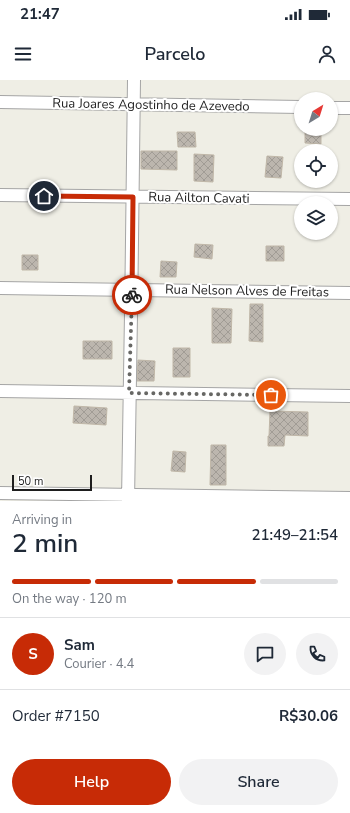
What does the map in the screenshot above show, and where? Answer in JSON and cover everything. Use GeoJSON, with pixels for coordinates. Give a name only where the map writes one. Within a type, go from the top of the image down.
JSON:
{"type":"FeatureCollection","features":[{"type":"Feature","properties":{"kind":"street"},"geometry":{"type":"LineString","coordinates":[[128,498],[134,80]]}},
{"type":"Feature","properties":{"kind":"street","name":"Rua Joares Agostinho de Azevedo"},"geometry":{"type":"LineString","coordinates":[[0,102],[294,107]]}},
{"type":"Feature","properties":{"kind":"street"},"geometry":{"type":"LineString","coordinates":[[338,108],[350,108]]}},
{"type":"Feature","properties":{"kind":"street","name":"Rua Ailton Cavati"},"geometry":{"type":"LineString","coordinates":[[0,195],[350,199]]}},
{"type":"Feature","properties":{"kind":"street","name":"Rua Nelson Alves de Freitas"},"geometry":{"type":"LineString","coordinates":[[0,288],[350,293]]}},
{"type":"Feature","properties":{"kind":"street"},"geometry":{"type":"LineString","coordinates":[[0,391],[350,396]]}},
{"type":"Feature","properties":{"kind":"street"},"geometry":{"type":"LineString","coordinates":[[0,494],[128,498],[350,498]]}},
{"type":"Feature","properties":{"kind":"building"},"geometry":{"type":"Polygon","coordinates":[[[177,132],[195,132],[196,147],[178,147],[177,132]]]}},
{"type":"Feature","properties":{"kind":"building"},"geometry":{"type":"Polygon","coordinates":[[[305,136],[321,136],[321,144],[305,143],[305,136]]]}},
{"type":"Feature","properties":{"kind":"building"},"geometry":{"type":"Polygon","coordinates":[[[141,151],[177,151],[177,170],[141,169],[141,151]]]}},
{"type":"Feature","properties":{"kind":"building"},"geometry":{"type":"Polygon","coordinates":[[[194,154],[214,155],[213,182],[194,181],[194,154]]]}},
{"type":"Feature","properties":{"kind":"building"},"geometry":{"type":"Polygon","coordinates":[[[267,156],[283,157],[281,178],[265,177],[267,156]]]}},
{"type":"Feature","properties":{"kind":"building"},"geometry":{"type":"Polygon","coordinates":[[[195,244],[213,245],[212,259],[194,257],[195,244]]]}},
{"type":"Feature","properties":{"kind":"building"},"geometry":{"type":"Polygon","coordinates":[[[266,246],[284,246],[284,261],[266,261],[266,246]]]}},
{"type":"Feature","properties":{"kind":"building"},"geometry":{"type":"Polygon","coordinates":[[[22,255],[38,255],[38,270],[22,270],[22,255]]]}},
{"type":"Feature","properties":{"kind":"building"},"geometry":{"type":"Polygon","coordinates":[[[161,261],[177,262],[176,277],[160,277],[161,261]]]}},
{"type":"Feature","properties":{"kind":"building"},"geometry":{"type":"Polygon","coordinates":[[[250,304],[263,304],[263,342],[249,341],[250,304]]]}},
{"type":"Feature","properties":{"kind":"building"},"geometry":{"type":"Polygon","coordinates":[[[212,308],[232,309],[231,343],[212,343],[212,308]]]}},
{"type":"Feature","properties":{"kind":"building"},"geometry":{"type":"Polygon","coordinates":[[[83,341],[112,341],[112,359],[83,359],[83,341]]]}},
{"type":"Feature","properties":{"kind":"building"},"geometry":{"type":"Polygon","coordinates":[[[173,348],[190,348],[190,377],[173,377],[173,348]]]}},
{"type":"Feature","properties":{"kind":"building"},"geometry":{"type":"Polygon","coordinates":[[[138,360],[155,361],[154,381],[137,381],[138,360]]]}},
{"type":"Feature","properties":{"kind":"building"},"geometry":{"type":"Polygon","coordinates":[[[74,406],[107,408],[106,425],[73,423],[74,406]]]}},
{"type":"Feature","properties":{"kind":"building"},"geometry":{"type":"Polygon","coordinates":[[[270,411],[308,412],[308,436],[285,435],[284,446],[268,446],[270,411]]]}},
{"type":"Feature","properties":{"kind":"building"},"geometry":{"type":"Polygon","coordinates":[[[211,445],[226,445],[226,485],[210,485],[211,445]]]}},
{"type":"Feature","properties":{"kind":"building"},"geometry":{"type":"Polygon","coordinates":[[[173,451],[186,452],[185,472],[171,471],[173,451]]]}},
{"type":"Feature","properties":{"kind":"way so far"},"geometry":{"type":"LineString","coordinates":[[132,295],[129,393],[271,395]]}},
{"type":"Feature","properties":{"kind":"route"},"geometry":{"type":"LineString","coordinates":[[44,196],[133,197],[132,295]]}}]}
